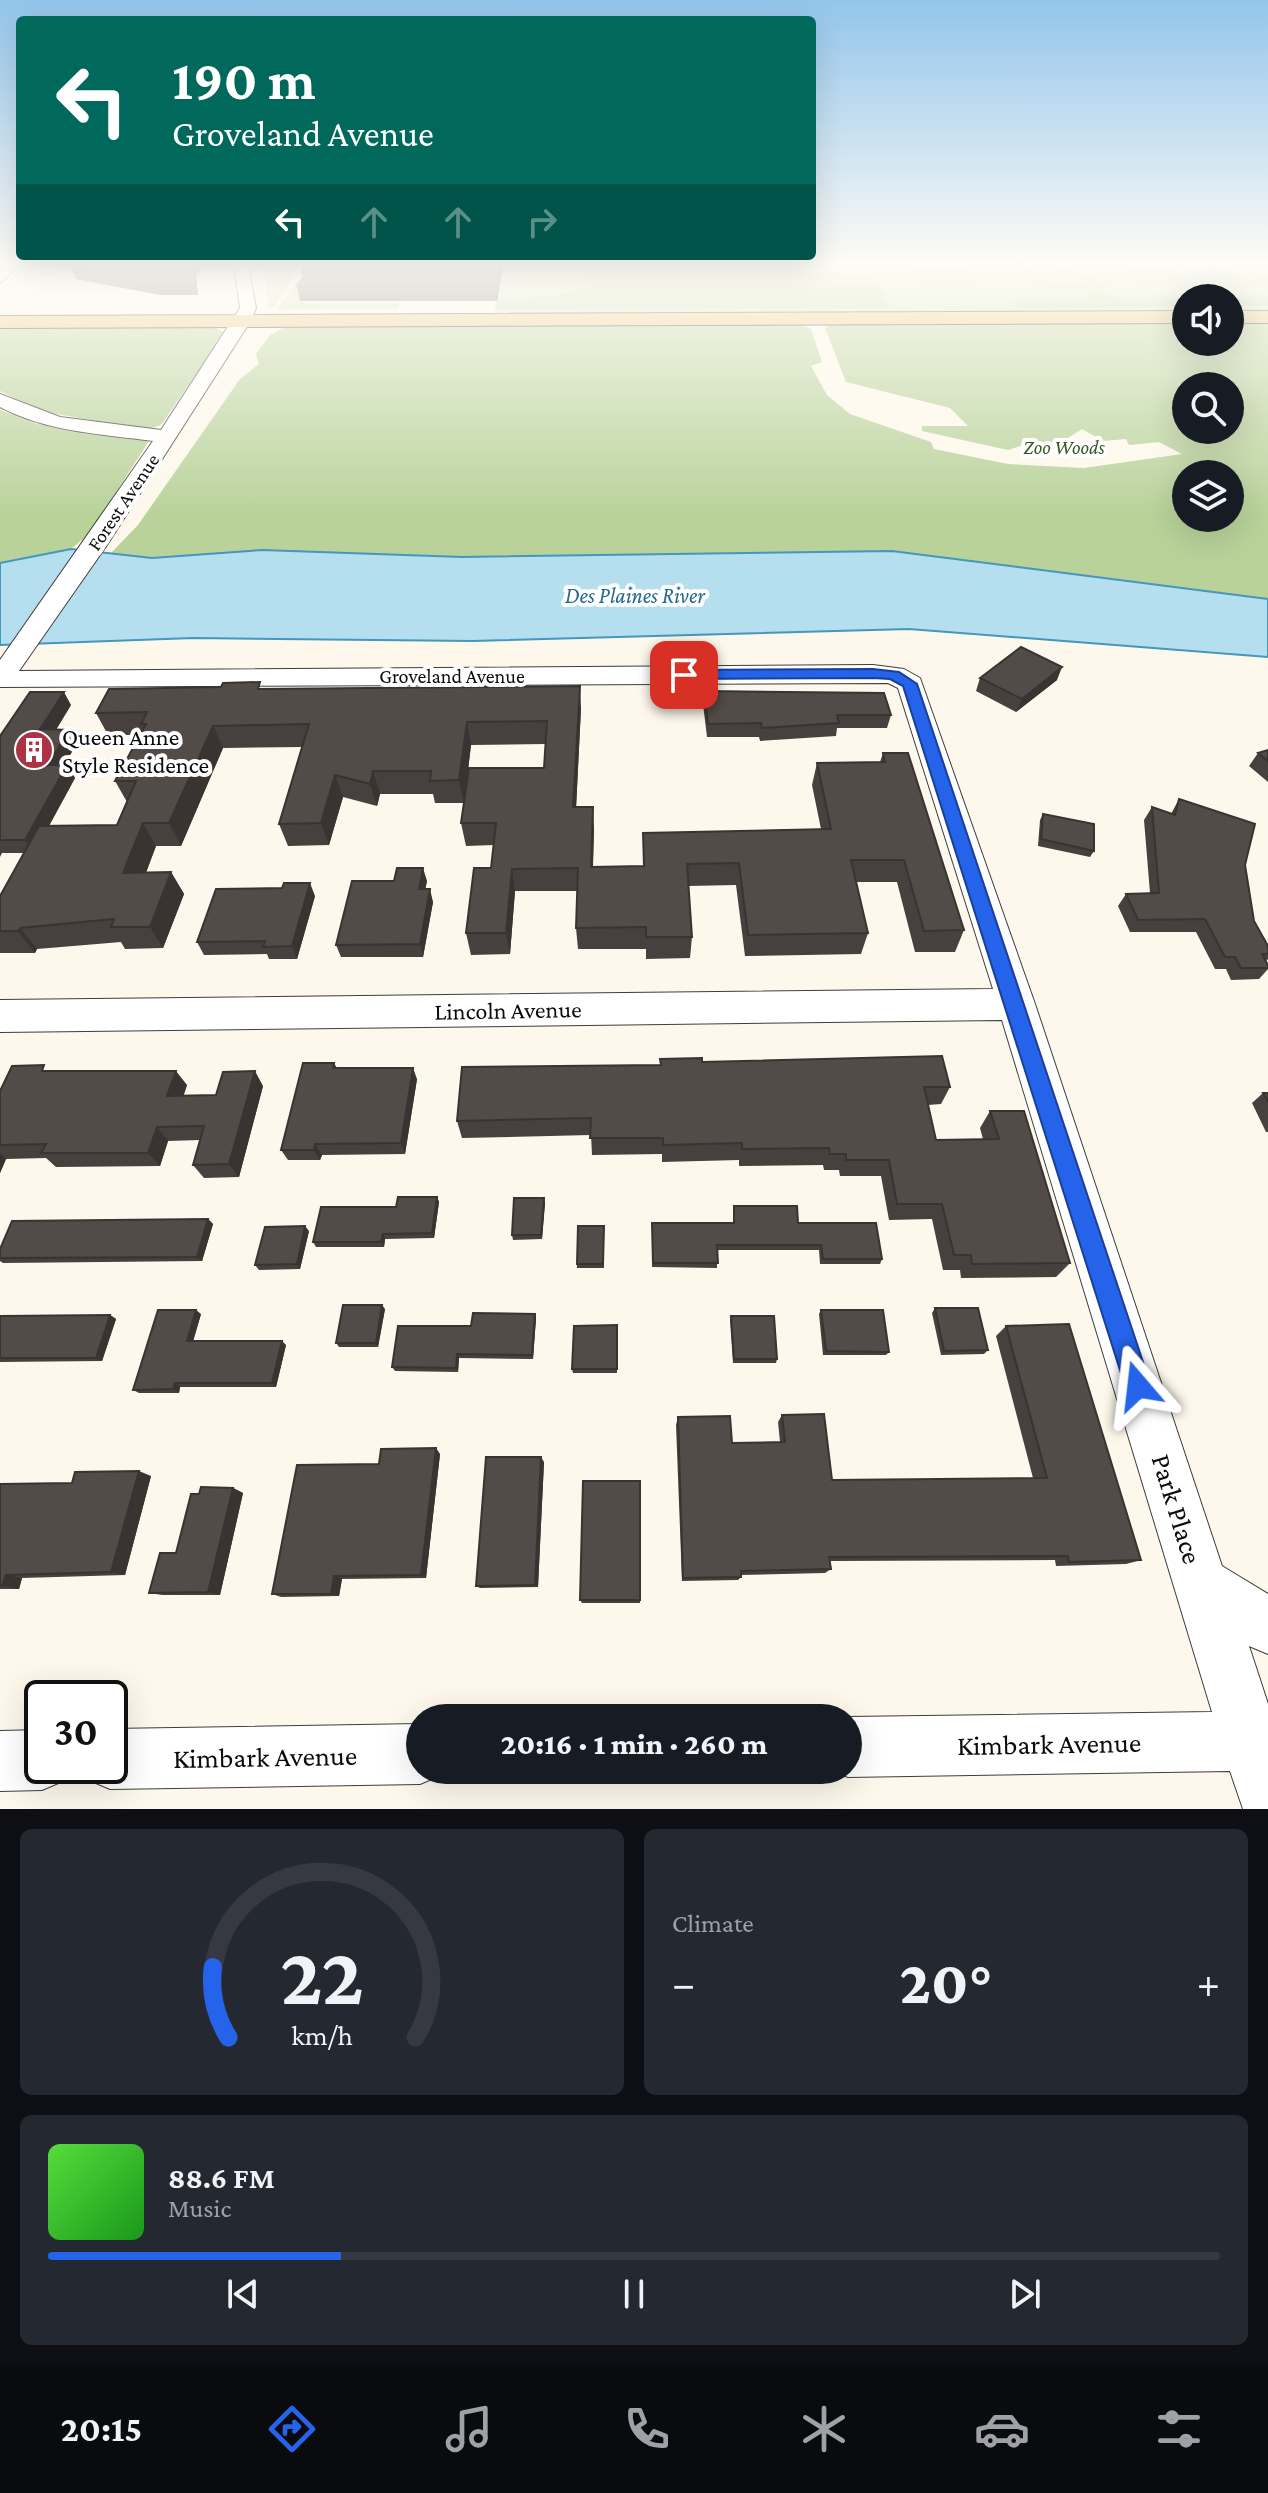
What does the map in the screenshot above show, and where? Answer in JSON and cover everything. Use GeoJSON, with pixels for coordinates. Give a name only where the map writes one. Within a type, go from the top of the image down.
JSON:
{"type":"FeatureCollection","features":[{"type":"Feature","properties":{"kind":"street","name":"Forest Avenue"},"geometry":{"type":"LineString","coordinates":[[7,668],[95,545],[225,348]]}},
{"type":"Feature","properties":{"kind":"street"},"geometry":{"type":"LineString","coordinates":[[0,400],[27,414],[66,423],[166,437]]}},
{"type":"Feature","properties":{"kind":"street","name":"Groveland Avenue"},"geometry":{"type":"LineString","coordinates":[[7,668],[857,673],[903,679]]}},
{"type":"Feature","properties":{"kind":"street","name":"Park Place"},"geometry":{"type":"LineString","coordinates":[[903,679],[914,690],[1201,1584],[1259,1738],[1268,1796]]}},
{"type":"Feature","properties":{"kind":"street","name":"Lincoln Avenue"},"geometry":{"type":"LineString","coordinates":[[0,1016],[1016,1004]]}},
{"type":"Feature","properties":{"kind":"street"},"geometry":{"type":"LineString","coordinates":[[1201,1584],[1268,1626]]}},
{"type":"Feature","properties":{"kind":"street","name":"Kimbark Avenue"},"geometry":{"type":"LineString","coordinates":[[862,1747],[1259,1738]]}},
{"type":"Feature","properties":{"kind":"street","name":"Kimbark Avenue"},"geometry":{"type":"LineString","coordinates":[[128,1759],[406,1754]]}},
{"type":"Feature","properties":{"kind":"street"},"geometry":{"type":"LineString","coordinates":[[0,1761],[24,1760]]}},
{"type":"Feature","properties":{"kind":"green space"},"geometry":{"type":"Polygon","coordinates":[[[0,348],[214,348],[161,425],[146,430],[40,411],[0,391],[0,348]]]}},
{"type":"Feature","properties":{"kind":"green space","name":"Zoo Woods"},"geometry":{"type":"Polygon","coordinates":[[[260,348],[817,348],[822,362],[811,366],[827,395],[850,414],[931,442],[934,449],[1008,464],[1084,468],[1182,454],[1159,442],[1129,445],[1126,439],[1103,441],[1082,429],[1068,438],[1071,448],[1020,446],[1008,450],[922,431],[922,426],[968,426],[950,408],[846,382],[833,348],[1172,348],[1172,356],[1244,356],[1244,348],[1268,348],[1268,599],[892,551],[636,557],[462,557],[262,550],[152,558],[111,553],[138,525],[240,379],[259,364],[256,354],[260,348]]]}},
{"type":"Feature","properties":{"kind":"green space"},"geometry":{"type":"Polygon","coordinates":[[[0,410],[37,424],[149,441],[89,534],[71,549],[0,563],[0,410]]]}},
{"type":"Feature","properties":{"kind":"water","name":"Des Plaines River"},"geometry":{"type":"Polygon","coordinates":[[[71,549],[152,558],[262,550],[462,557],[892,551],[1268,599],[1268,657],[909,629],[473,641],[193,638],[0,645],[0,563],[71,549]]]}},
{"type":"Feature","properties":{"kind":"building"},"geometry":{"type":"Polygon","coordinates":[[[1021,647],[1062,667],[1022,699],[980,678],[1021,647]]]}},
{"type":"Feature","properties":{"kind":"building"},"geometry":{"type":"Polygon","coordinates":[[[260,682],[258,689],[580,686],[573,807],[593,807],[591,867],[644,866],[643,833],[831,829],[817,763],[885,762],[883,753],[908,753],[964,930],[924,931],[904,860],[851,860],[868,933],[748,935],[739,863],[687,864],[692,937],[646,937],[646,927],[576,928],[578,868],[512,869],[506,933],[466,933],[474,868],[491,868],[496,823],[461,823],[469,768],[544,768],[547,721],[467,722],[459,780],[430,781],[431,771],[373,771],[370,784],[335,775],[321,823],[279,824],[309,724],[213,726],[169,823],[143,823],[123,873],[171,872],[150,927],[111,927],[114,919],[0,931],[0,896],[39,826],[117,825],[136,781],[115,781],[146,724],[141,724],[147,712],[96,713],[109,689],[221,687],[223,683],[260,682]]]}},
{"type":"Feature","properties":{"kind":"building"},"geometry":{"type":"Polygon","coordinates":[[[704,691],[884,693],[891,715],[837,715],[839,723],[762,728],[761,723],[708,724],[704,691]]]}},
{"type":"Feature","properties":{"kind":"building"},"geometry":{"type":"Polygon","coordinates":[[[30,692],[64,692],[40,729],[69,730],[48,765],[67,765],[25,840],[0,840],[0,736],[30,692]]]}},
{"type":"Feature","properties":{"kind":"building"},"geometry":{"type":"Polygon","coordinates":[[[1268,750],[1268,761],[1258,753],[1268,750]]]}},
{"type":"Feature","properties":{"kind":"building"},"geometry":{"type":"Polygon","coordinates":[[[1179,799],[1255,824],[1245,865],[1254,921],[1268,946],[1268,954],[1262,954],[1268,968],[1241,968],[1235,957],[1225,957],[1205,919],[1138,920],[1126,894],[1159,893],[1152,807],[1175,815],[1179,799]]]}},
{"type":"Feature","properties":{"kind":"building"},"geometry":{"type":"Polygon","coordinates":[[[1043,814],[1094,824],[1094,851],[1041,839],[1043,814]]]}},
{"type":"Feature","properties":{"kind":"building"},"geometry":{"type":"Polygon","coordinates":[[[397,868],[423,868],[419,889],[430,889],[420,944],[336,945],[352,881],[394,881],[397,868]]]}},
{"type":"Feature","properties":{"kind":"building"},"geometry":{"type":"Polygon","coordinates":[[[284,883],[310,883],[292,946],[263,947],[265,941],[197,942],[216,889],[282,888],[284,883]]]}},
{"type":"Feature","properties":{"kind":"building"},"geometry":{"type":"Polygon","coordinates":[[[942,1056],[950,1087],[924,1087],[936,1140],[999,1139],[990,1111],[1024,1111],[1070,1263],[972,1264],[971,1255],[954,1255],[942,1204],[897,1204],[889,1160],[846,1160],[846,1154],[830,1154],[829,1148],[742,1149],[742,1143],[663,1145],[663,1138],[590,1138],[591,1118],[457,1121],[462,1067],[661,1065],[660,1059],[702,1058],[702,1062],[942,1056]]]}},
{"type":"Feature","properties":{"kind":"building"},"geometry":{"type":"Polygon","coordinates":[[[303,1063],[334,1063],[333,1068],[413,1068],[401,1143],[315,1144],[314,1150],[281,1150],[303,1063]]]}},
{"type":"Feature","properties":{"kind":"building"},"geometry":{"type":"Polygon","coordinates":[[[44,1065],[42,1071],[176,1071],[167,1096],[216,1095],[223,1072],[255,1071],[229,1164],[193,1165],[204,1126],[157,1127],[148,1153],[41,1153],[46,1144],[0,1145],[0,1091],[12,1066],[44,1065]]]}},
{"type":"Feature","properties":{"kind":"building"},"geometry":{"type":"Polygon","coordinates":[[[398,1197],[437,1197],[432,1233],[383,1234],[381,1242],[313,1242],[321,1207],[396,1207],[398,1197]]]}},
{"type":"Feature","properties":{"kind":"building"},"geometry":{"type":"Polygon","coordinates":[[[514,1198],[544,1198],[541,1235],[512,1235],[514,1198]]]}},
{"type":"Feature","properties":{"kind":"building"},"geometry":{"type":"Polygon","coordinates":[[[734,1206],[797,1206],[798,1223],[876,1223],[882,1259],[823,1259],[821,1245],[717,1245],[718,1263],[653,1263],[652,1223],[734,1223],[734,1206]]]}},
{"type":"Feature","properties":{"kind":"building"},"geometry":{"type":"Polygon","coordinates":[[[208,1219],[197,1257],[0,1258],[0,1249],[12,1221],[208,1219]]]}},
{"type":"Feature","properties":{"kind":"building"},"geometry":{"type":"Polygon","coordinates":[[[305,1226],[297,1264],[255,1265],[265,1227],[305,1226]]]}},
{"type":"Feature","properties":{"kind":"building"},"geometry":{"type":"Polygon","coordinates":[[[578,1226],[604,1226],[603,1264],[577,1264],[578,1226]]]}},
{"type":"Feature","properties":{"kind":"building"},"geometry":{"type":"Polygon","coordinates":[[[343,1305],[382,1305],[376,1343],[336,1343],[343,1305]]]}},
{"type":"Feature","properties":{"kind":"building"},"geometry":{"type":"Polygon","coordinates":[[[935,1308],[978,1308],[988,1350],[944,1351],[935,1308]]]}},
{"type":"Feature","properties":{"kind":"building"},"geometry":{"type":"Polygon","coordinates":[[[158,1310],[196,1310],[187,1341],[282,1341],[272,1383],[175,1383],[173,1389],[133,1390],[158,1310]]]}},
{"type":"Feature","properties":{"kind":"building"},"geometry":{"type":"Polygon","coordinates":[[[821,1310],[883,1310],[889,1352],[826,1351],[821,1310]]]}},
{"type":"Feature","properties":{"kind":"building"},"geometry":{"type":"Polygon","coordinates":[[[473,1313],[535,1314],[532,1355],[457,1354],[456,1368],[392,1367],[398,1326],[471,1326],[473,1313]]]}},
{"type":"Feature","properties":{"kind":"building"},"geometry":{"type":"Polygon","coordinates":[[[110,1315],[96,1358],[0,1358],[0,1316],[110,1315]]]}},
{"type":"Feature","properties":{"kind":"building"},"geometry":{"type":"Polygon","coordinates":[[[731,1316],[774,1316],[777,1359],[734,1359],[731,1316]]]}},
{"type":"Feature","properties":{"kind":"building"},"geometry":{"type":"Polygon","coordinates":[[[1069,1324],[1141,1560],[1069,1562],[1068,1556],[829,1557],[831,1569],[741,1571],[741,1577],[683,1578],[678,1417],[730,1416],[732,1443],[785,1442],[782,1415],[824,1414],[832,1480],[1047,1478],[1006,1326],[1069,1324]]]}},
{"type":"Feature","properties":{"kind":"building"},"geometry":{"type":"Polygon","coordinates":[[[617,1325],[617,1369],[572,1369],[574,1326],[617,1325]]]}},
{"type":"Feature","properties":{"kind":"building"},"geometry":{"type":"Polygon","coordinates":[[[436,1448],[421,1575],[334,1576],[331,1594],[272,1594],[297,1465],[379,1464],[381,1449],[436,1448]]]}},
{"type":"Feature","properties":{"kind":"building"},"geometry":{"type":"Polygon","coordinates":[[[486,1457],[541,1457],[535,1585],[476,1586],[486,1457]]]}},
{"type":"Feature","properties":{"kind":"building"},"geometry":{"type":"Polygon","coordinates":[[[139,1471],[111,1572],[6,1575],[0,1586],[0,1484],[72,1483],[75,1472],[139,1471]]]}},
{"type":"Feature","properties":{"kind":"building"},"geometry":{"type":"Polygon","coordinates":[[[583,1481],[640,1481],[640,1600],[580,1600],[583,1481]]]}},
{"type":"Feature","properties":{"kind":"building"},"geometry":{"type":"Polygon","coordinates":[[[201,1487],[233,1488],[208,1592],[149,1593],[160,1553],[176,1553],[191,1494],[199,1494],[201,1487]]]}},
{"type":"Feature","properties":{"kind":"place","name":"Queen Anne Style Residence"},"geometry":{"type":"Point","coordinates":[34,750]}},
{"type":"Feature","properties":{"kind":"route"},"geometry":{"type":"LineString","coordinates":[[684,675],[873,673],[894,675],[914,690],[1138,1386]]}}]}
